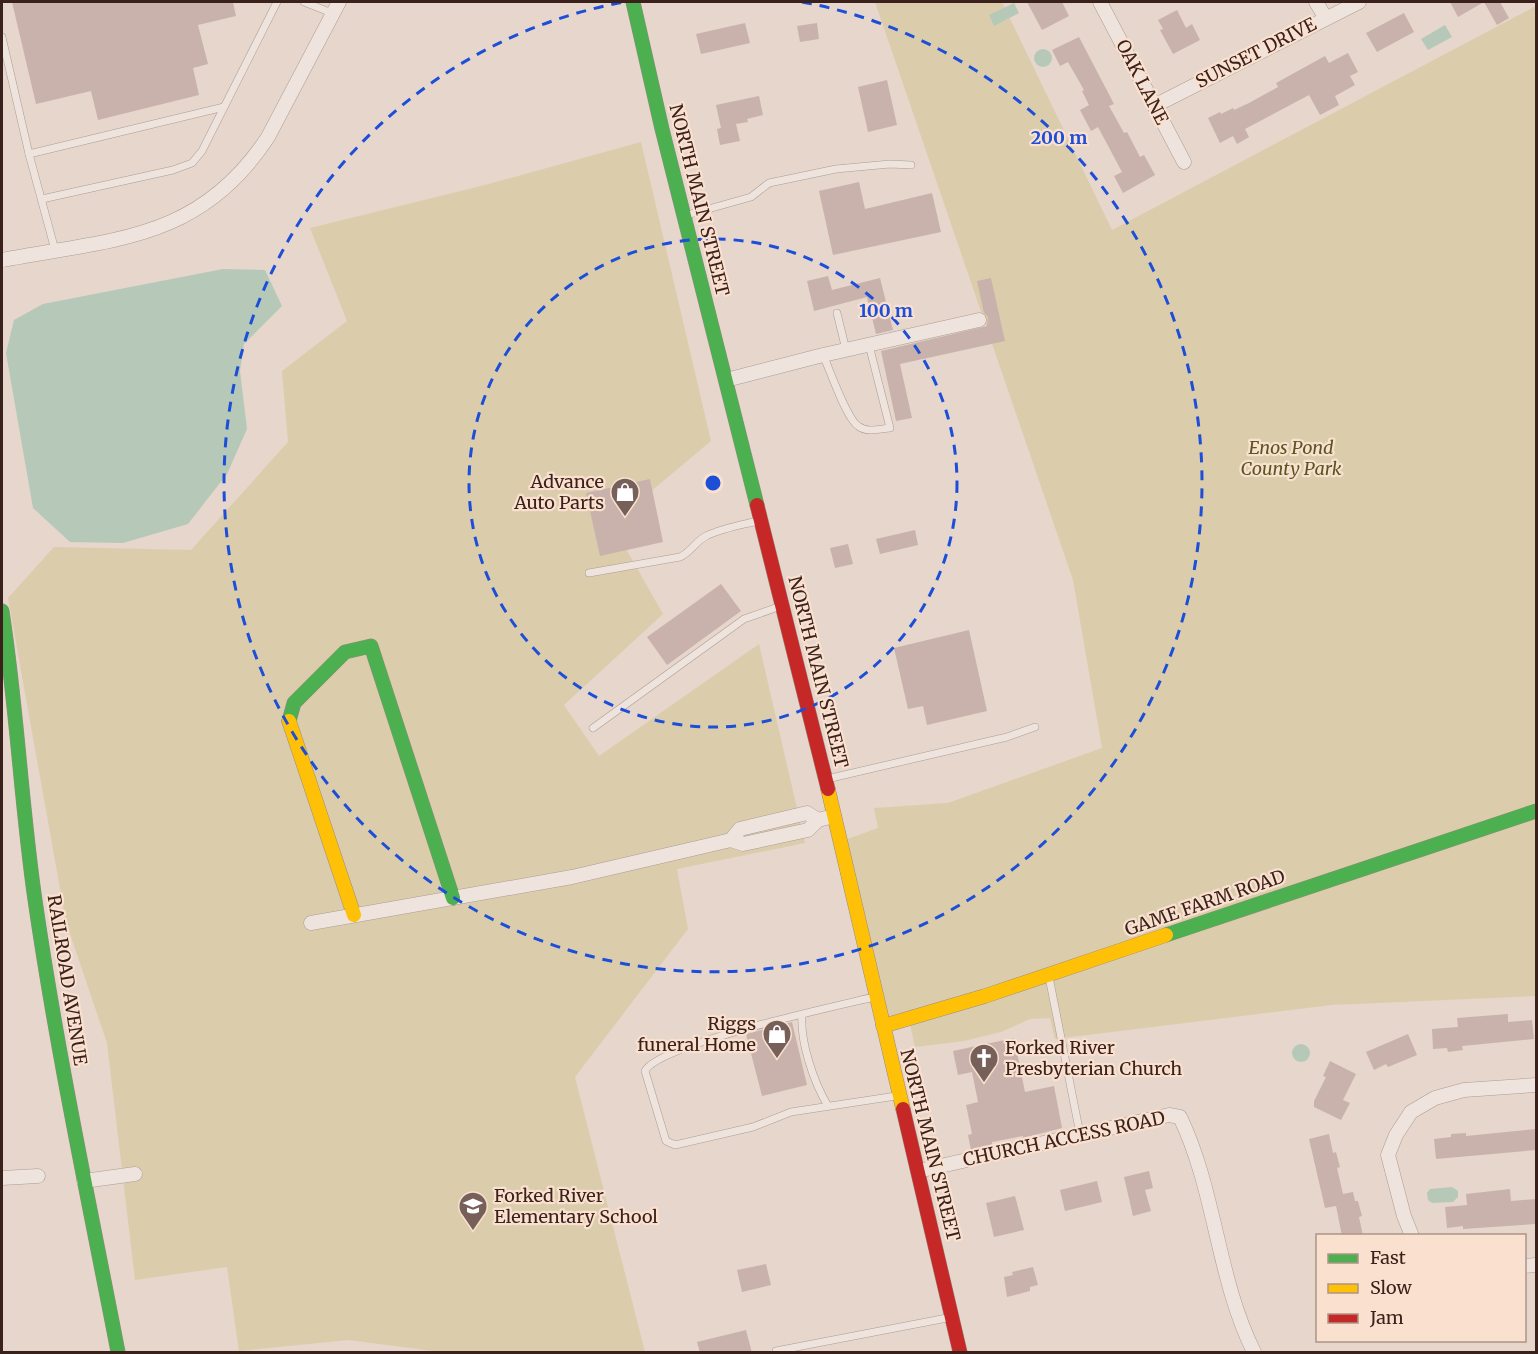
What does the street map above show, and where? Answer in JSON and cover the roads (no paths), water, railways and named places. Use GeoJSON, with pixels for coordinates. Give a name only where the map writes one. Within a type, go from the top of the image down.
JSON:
{"type":"FeatureCollection","features":[{"type":"Feature","properties":{"kind":"main road","name":"NORTH MAIN STREET"},"geometry":{"type":"LineString","coordinates":[[633,2],[662,129],[826,780],[960,1353]]}},
{"type":"Feature","properties":{"kind":"main road","name":"RAILROAD AVENUE"},"geometry":{"type":"LineString","coordinates":[[2,611],[11,710],[28,847],[48,981],[118,1353]]}},
{"type":"Feature","properties":{"kind":"main road"},"geometry":{"type":"LineString","coordinates":[[354,915],[290,723],[294,703],[345,652],[371,646],[453,898]]}},
{"type":"Feature","properties":{"kind":"main road","name":"GAME FARM ROAD"},"geometry":{"type":"LineString","coordinates":[[883,1026],[1049,975],[1536,811]]}},
{"type":"Feature","properties":{"kind":"street","name":"OAK LANE"},"geometry":{"type":"LineString","coordinates":[[1100,2],[1184,162]]}},
{"type":"Feature","properties":{"kind":"street"},"geometry":{"type":"LineString","coordinates":[[1316,2],[1325,17]]}},
{"type":"Feature","properties":{"kind":"street","name":"SUNSET DRIVE"},"geometry":{"type":"LineString","coordinates":[[1154,106],[1325,17],[1359,2]]}},
{"type":"Feature","properties":{"kind":"street"},"geometry":{"type":"LineString","coordinates":[[2,260],[149,231],[196,210],[218,194],[254,158],[268,136],[335,7]]}},
{"type":"Feature","properties":{"kind":"street"},"geometry":{"type":"LineString","coordinates":[[726,380],[823,355],[979,320]]}},
{"type":"Feature","properties":{"kind":"street"},"geometry":{"type":"LineString","coordinates":[[312,923],[572,877],[731,840],[740,830],[807,813],[818,820],[834,816]]}},
{"type":"Feature","properties":{"kind":"street"},"geometry":{"type":"LineString","coordinates":[[1411,1234],[1404,1216],[1388,1155],[1396,1135],[1411,1112],[1435,1098],[1464,1090],[1536,1085]]}},
{"type":"Feature","properties":{"kind":"street","name":"CHURCH ACCESS ROAD"},"geometry":{"type":"LineString","coordinates":[[918,1171],[1168,1115],[1180,1118],[1193,1145],[1242,1330],[1254,1353]]}},
{"type":"Feature","properties":{"kind":"street"},"geometry":{"type":"LineString","coordinates":[[84,1180],[135,1174]]}},
{"type":"Feature","properties":{"kind":"street"},"geometry":{"type":"LineString","coordinates":[[2,1178],[38,1176]]}},
{"type":"Feature","properties":{"kind":"lane"},"geometry":{"type":"LineString","coordinates":[[42,199],[173,170],[192,163],[202,152],[277,2]]}},
{"type":"Feature","properties":{"kind":"lane"},"geometry":{"type":"LineString","coordinates":[[304,2],[335,7]]}},
{"type":"Feature","properties":{"kind":"lane"},"geometry":{"type":"LineString","coordinates":[[2,37],[29,154],[55,250]]}},
{"type":"Feature","properties":{"kind":"lane"},"geometry":{"type":"LineString","coordinates":[[29,154],[224,107]]}},
{"type":"Feature","properties":{"kind":"lane"},"geometry":{"type":"LineString","coordinates":[[684,216],[751,196],[770,183],[836,169],[890,164],[911,165]]}},
{"type":"Feature","properties":{"kind":"lane"},"geometry":{"type":"LineString","coordinates":[[837,313],[846,350]]}},
{"type":"Feature","properties":{"kind":"lane"},"geometry":{"type":"LineString","coordinates":[[823,355],[850,418],[859,427],[869,430],[890,428],[869,345]]}},
{"type":"Feature","properties":{"kind":"lane"},"geometry":{"type":"LineString","coordinates":[[589,573],[680,557],[690,552],[704,537],[724,529],[762,521]]}},
{"type":"Feature","properties":{"kind":"lane"},"geometry":{"type":"LineString","coordinates":[[593,728],[744,620],[783,604]]}},
{"type":"Feature","properties":{"kind":"lane"},"geometry":{"type":"LineString","coordinates":[[826,780],[1007,737],[1035,727]]}},
{"type":"Feature","properties":{"kind":"lane"},"geometry":{"type":"LineString","coordinates":[[1049,975],[1080,1134]]}},
{"type":"Feature","properties":{"kind":"lane"},"geometry":{"type":"LineString","coordinates":[[876,997],[749,1027],[664,1056],[648,1064],[645,1071],[666,1141],[675,1145],[753,1127],[791,1112],[899,1095]]}},
{"type":"Feature","properties":{"kind":"lane"},"geometry":{"type":"LineString","coordinates":[[802,1014],[801,1026],[804,1040],[820,1093],[828,1106]]}},
{"type":"Feature","properties":{"kind":"lane"},"geometry":{"type":"LineString","coordinates":[[776,1351],[952,1317]]}},
{"type":"Feature","properties":{"kind":"place","name":"Advance Auto Parts"},"geometry":{"type":"Point","coordinates":[625,518]}},
{"type":"Feature","properties":{"kind":"place","name":"Riggs funeral Home"},"geometry":{"type":"Point","coordinates":[777,1060]}},
{"type":"Feature","properties":{"kind":"place","name":"Forked River Presbyterian Church"},"geometry":{"type":"Point","coordinates":[984,1084]}},
{"type":"Feature","properties":{"kind":"place","name":"Forked River Elementary School"},"geometry":{"type":"Point","coordinates":[473,1232]}},
{"type":"Feature","properties":{"kind":"park label","name":"Enos Pond County Park"},"geometry":{"type":"Point","coordinates":[1291,458]}}]}
